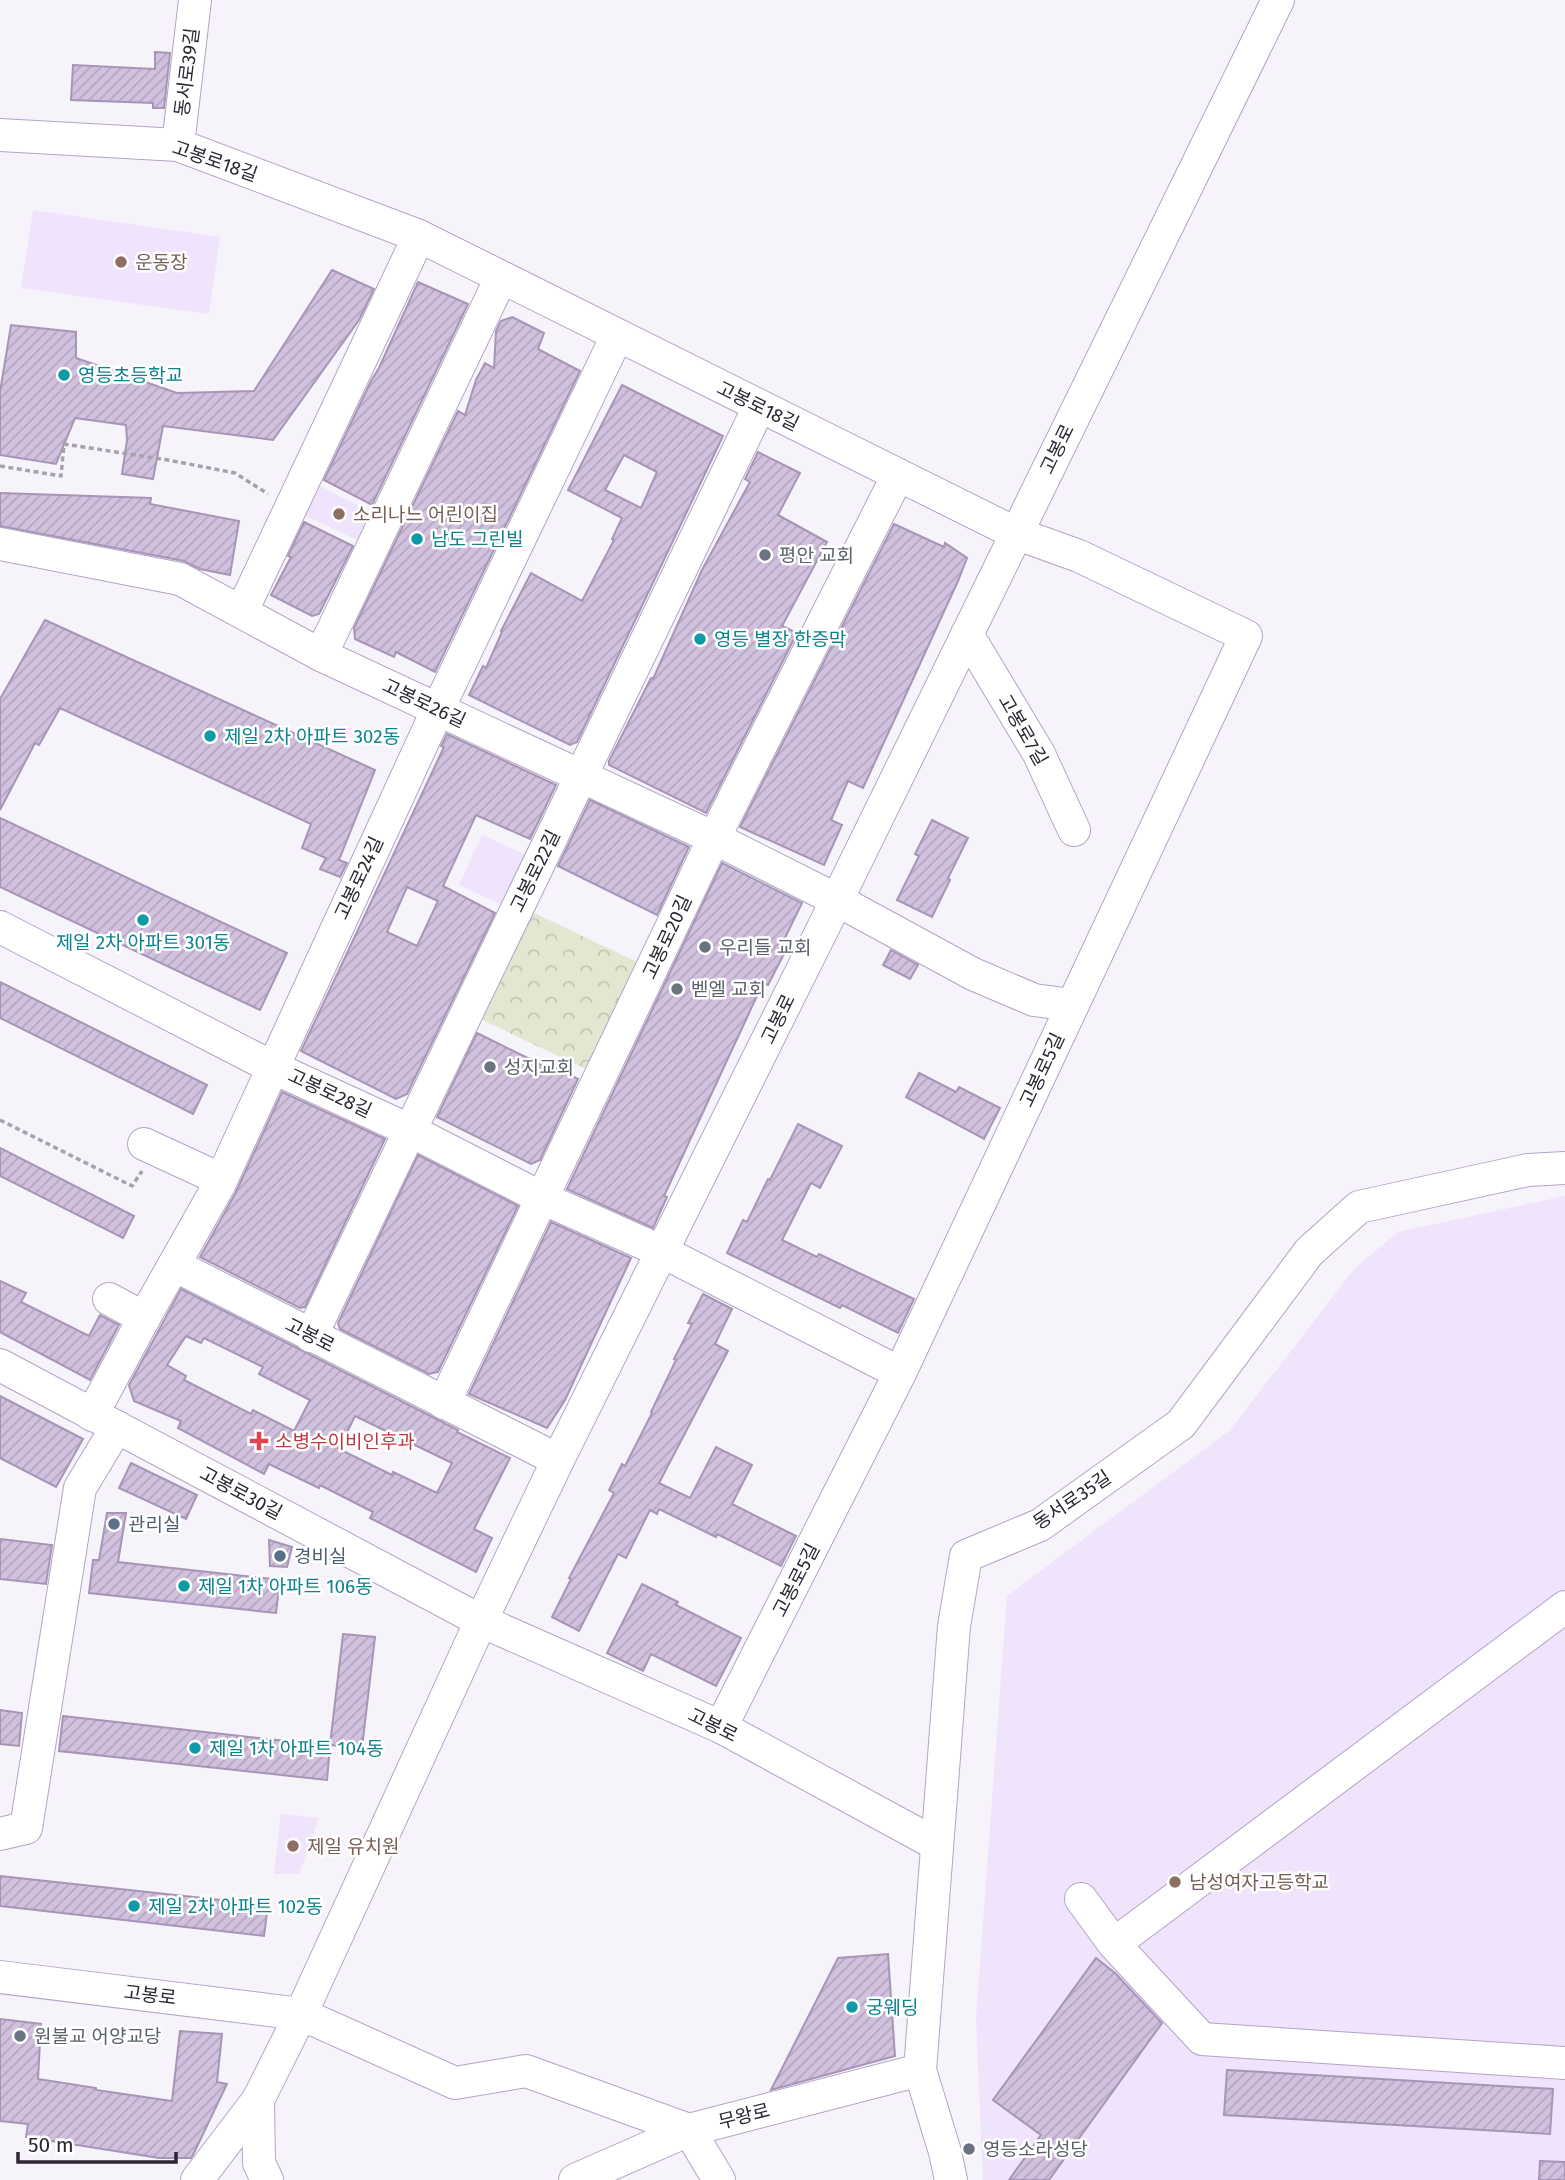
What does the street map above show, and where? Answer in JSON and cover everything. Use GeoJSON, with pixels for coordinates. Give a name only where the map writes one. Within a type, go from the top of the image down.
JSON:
{"type":"FeatureCollection","features":[{"type":"Feature","properties":{"kind":"street","name":"동서로39길"},"geometry":{"type":"LineString","coordinates":[[178,145],[195,0]]}},
{"type":"Feature","properties":{"kind":"street","name":"고봉로"},"geometry":{"type":"LineString","coordinates":[[197,2180],[258,2100],[301,2014],[558,1460],[837,900],[1278,0]]}},
{"type":"Feature","properties":{"kind":"street","name":"고봉로18길"},"geometry":{"type":"LineString","coordinates":[[0,135],[178,145],[419,236],[1015,533]]}},
{"type":"Feature","properties":{"kind":"street"},"geometry":{"type":"LineString","coordinates":[[242,611],[419,236]]}},
{"type":"Feature","properties":{"kind":"street"},"geometry":{"type":"LineString","coordinates":[[321,656],[501,278]]}},
{"type":"Feature","properties":{"kind":"street","name":"고봉로24길"},"geometry":{"type":"LineString","coordinates":[[0,1834],[26,1828],[78,1506],[93,1497],[144,1318],[219,1185],[438,709],[617,336]]}},
{"type":"Feature","properties":{"kind":"street","name":"고봉로22길"},"geometry":{"type":"LineString","coordinates":[[312,1336],[759,407]]}},
{"type":"Feature","properties":{"kind":"street","name":"고봉로20길"},"geometry":{"type":"LineString","coordinates":[[444,1403],[714,838],[898,475]]}},
{"type":"Feature","properties":{"kind":"street","name":"고봉로5길"},"geometry":{"type":"LineString","coordinates":[[721,1727],[901,1373],[1246,636],[1079,556],[1015,533]]}},
{"type":"Feature","properties":{"kind":"street","name":"고봉로26길"},"geometry":{"type":"LineString","coordinates":[[0,544],[180,579],[321,656],[714,838],[837,900]]}},
{"type":"Feature","properties":{"kind":"street","name":"고봉로7길"},"geometry":{"type":"LineString","coordinates":[[967,634],[1039,754],[1074,830]]}},
{"type":"Feature","properties":{"kind":"street"},"geometry":{"type":"LineString","coordinates":[[837,900],[972,974],[1034,1000],[1072,1005]]}},
{"type":"Feature","properties":{"kind":"street","name":"고봉로28길"},"geometry":{"type":"LineString","coordinates":[[0,927],[272,1067],[409,1130],[542,1199],[663,1252]]}},
{"type":"Feature","properties":{"kind":"street"},"geometry":{"type":"LineString","coordinates":[[150,1147],[209,1174],[219,1185]]}},
{"type":"Feature","properties":{"kind":"street","name":"동서로35길"},"geometry":{"type":"LineString","coordinates":[[951,2180],[920,2070],[954,1626],[966,1556],[1040,1525],[1181,1424],[1309,1252],[1359,1207],[1528,1170],[1565,1168]]}},
{"type":"Feature","properties":{"kind":"street"},"geometry":{"type":"LineString","coordinates":[[663,1252],[901,1373]]}},
{"type":"Feature","properties":{"kind":"street","name":"고봉로"},"geometry":{"type":"LineString","coordinates":[[174,1265],[558,1460]]}},
{"type":"Feature","properties":{"kind":"street"},"geometry":{"type":"LineString","coordinates":[[109,1299],[144,1318]]}},
{"type":"Feature","properties":{"kind":"street","name":"고봉로30길"},"geometry":{"type":"LineString","coordinates":[[0,1365],[481,1621]]}},
{"type":"Feature","properties":{"kind":"street"},"geometry":{"type":"LineString","coordinates":[[1114,1944],[1565,1606]]}},
{"type":"Feature","properties":{"kind":"street","name":"고봉로"},"geometry":{"type":"LineString","coordinates":[[481,1621],[721,1727],[936,1844]]}},
{"type":"Feature","properties":{"kind":"street"},"geometry":{"type":"LineString","coordinates":[[1081,1899],[1114,1944],[1202,2039],[1565,2063]]}},
{"type":"Feature","properties":{"kind":"street","name":"고봉로"},"geometry":{"type":"LineString","coordinates":[[0,1977],[301,2014]]}},
{"type":"Feature","properties":{"kind":"street"},"geometry":{"type":"LineString","coordinates":[[301,2014],[455,2083],[526,2071],[689,2130],[719,2180]]}},
{"type":"Feature","properties":{"kind":"street","name":"무왕로"},"geometry":{"type":"LineString","coordinates":[[575,2180],[689,2130],[920,2070]]}},
{"type":"Feature","properties":{"kind":"street"},"geometry":{"type":"LineString","coordinates":[[258,2100],[259,2164],[267,2180]]}},
{"type":"Feature","properties":{"kind":"path"},"geometry":{"type":"LineString","coordinates":[[0,467],[61,476],[64,444],[235,473],[291,509]]}},
{"type":"Feature","properties":{"kind":"path"},"geometry":{"type":"LineString","coordinates":[[0,1119],[132,1186],[150,1147]]}},
{"type":"Feature","properties":{"kind":"shaded area","name":"운동장"},"geometry":{"type":"Polygon","coordinates":[[[33,210],[220,237],[209,314],[21,288],[33,210]]]}},
{"type":"Feature","properties":{"kind":"shaded area","name":"소리나느 어린이집"},"geometry":{"type":"Polygon","coordinates":[[[318,485],[373,513],[359,541],[306,516],[318,485]]]}},
{"type":"Feature","properties":{"kind":"shaded area"},"geometry":{"type":"Polygon","coordinates":[[[482,835],[528,856],[505,906],[459,885],[482,835]]]}},
{"type":"Feature","properties":{"kind":"shaded area"},"geometry":{"type":"Polygon","coordinates":[[[1565,1196],[1565,2180],[983,2180],[976,2018],[1007,1596],[1230,1430],[1355,1268],[1398,1232],[1565,1196]]]}},
{"type":"Feature","properties":{"kind":"shaded area","name":"제일 유치원"},"geometry":{"type":"Polygon","coordinates":[[[281,1814],[319,1818],[299,1874],[274,1874],[281,1814]]]}},
{"type":"Feature","properties":{"kind":"green space"},"geometry":{"type":"Polygon","coordinates":[[[528,910],[637,962],[586,1069],[476,1017],[528,910]]]}},
{"type":"Feature","properties":{"kind":"building"},"geometry":{"type":"Polygon","coordinates":[[[155,52],[170,53],[164,108],[153,108],[153,103],[71,100],[73,65],[155,69],[155,52]]]}},
{"type":"Feature","properties":{"kind":"building","name":"영등초등학교"},"geometry":{"type":"Polygon","coordinates":[[[332,270],[374,289],[359,320],[273,440],[163,426],[153,479],[122,474],[127,440],[126,425],[75,418],[56,464],[0,455],[0,392],[11,325],[76,332],[76,358],[177,393],[254,391],[332,270]]]}},
{"type":"Feature","properties":{"kind":"building"},"geometry":{"type":"Polygon","coordinates":[[[418,282],[468,304],[372,505],[324,480],[418,282]]]}},
{"type":"Feature","properties":{"kind":"building"},"geometry":{"type":"Polygon","coordinates":[[[512,317],[544,333],[538,349],[580,371],[435,672],[396,652],[394,657],[355,639],[354,628],[458,411],[465,415],[476,380],[485,363],[494,368],[496,331],[501,321],[512,317]]]}},
{"type":"Feature","properties":{"kind":"building"},"geometry":{"type":"Polygon","coordinates":[[[622,385],[723,436],[577,742],[570,745],[469,695],[483,666],[486,668],[501,631],[531,573],[582,601],[614,540],[612,539],[622,518],[568,490],[622,385]],[[624,455],[605,490],[641,508],[657,472],[624,455]]]}},
{"type":"Feature","properties":{"kind":"building"},"geometry":{"type":"Polygon","coordinates":[[[758,452],[800,473],[778,515],[827,542],[782,626],[797,633],[706,813],[609,765],[609,761],[651,678],[653,679],[702,570],[750,482],[745,479],[758,452]]]}},
{"type":"Feature","properties":{"kind":"building","name":"영등초등학교"},"geometry":{"type":"Polygon","coordinates":[[[0,493],[151,498],[150,504],[239,521],[230,575],[200,569],[184,561],[0,526],[0,493]]]}},
{"type":"Feature","properties":{"kind":"building"},"geometry":{"type":"Polygon","coordinates":[[[304,522],[353,546],[319,614],[312,616],[271,595],[291,557],[288,556],[304,522]]]}},
{"type":"Feature","properties":{"kind":"building"},"geometry":{"type":"Polygon","coordinates":[[[894,524],[944,547],[945,543],[967,558],[863,788],[848,781],[831,820],[842,825],[824,865],[740,827],[894,524]]]}},
{"type":"Feature","properties":{"kind":"building","name":"제일 2차 아파트 302동"},"geometry":{"type":"Polygon","coordinates":[[[45,620],[375,770],[339,860],[347,863],[340,877],[320,869],[326,858],[302,848],[311,824],[60,708],[39,745],[35,743],[0,810],[0,699],[45,620]]]}},
{"type":"Feature","properties":{"kind":"building"},"geometry":{"type":"Polygon","coordinates":[[[447,734],[556,785],[530,839],[476,815],[443,886],[495,913],[407,1094],[396,1099],[301,1051],[444,747],[441,746],[447,734]],[[407,887],[387,932],[417,946],[438,901],[407,887]]]}},
{"type":"Feature","properties":{"kind":"building"},"geometry":{"type":"Polygon","coordinates":[[[590,800],[689,847],[657,915],[558,866],[590,800]]]}},
{"type":"Feature","properties":{"kind":"building","name":"제일 2차 아파트 301동"},"geometry":{"type":"Polygon","coordinates":[[[0,818],[287,953],[260,1010],[0,887],[0,818]]]}},
{"type":"Feature","properties":{"kind":"building"},"geometry":{"type":"Polygon","coordinates":[[[932,820],[968,838],[932,917],[897,900],[919,856],[915,854],[932,820]]]}},
{"type":"Feature","properties":{"kind":"building"},"geometry":{"type":"Polygon","coordinates":[[[722,863],[802,903],[781,946],[787,948],[768,985],[763,983],[664,1196],[667,1197],[653,1228],[567,1189],[722,863]]]}},
{"type":"Feature","properties":{"kind":"building"},"geometry":{"type":"Polygon","coordinates":[[[891,950],[918,965],[910,979],[883,965],[891,950]]]}},
{"type":"Feature","properties":{"kind":"building"},"geometry":{"type":"Polygon","coordinates":[[[0,982],[207,1085],[193,1114],[0,1018],[0,982]]]}},
{"type":"Feature","properties":{"kind":"building"},"geometry":{"type":"Polygon","coordinates":[[[477,1033],[542,1065],[543,1062],[578,1079],[540,1160],[531,1164],[437,1117],[477,1033]]]}},
{"type":"Feature","properties":{"kind":"building"},"geometry":{"type":"Polygon","coordinates":[[[919,1073],[956,1092],[959,1087],[1000,1108],[984,1139],[906,1097],[919,1073]]]}},
{"type":"Feature","properties":{"kind":"building"},"geometry":{"type":"Polygon","coordinates":[[[282,1092],[385,1139],[305,1307],[300,1308],[200,1257],[235,1194],[282,1092]]]}},
{"type":"Feature","properties":{"kind":"building"},"geometry":{"type":"Polygon","coordinates":[[[798,1124],[842,1146],[820,1188],[811,1183],[782,1240],[817,1257],[819,1254],[914,1299],[898,1333],[727,1253],[743,1220],[747,1222],[798,1124]]]}},
{"type":"Feature","properties":{"kind":"building"},"geometry":{"type":"Polygon","coordinates":[[[0,1148],[134,1216],[123,1238],[0,1176],[0,1148]]]}},
{"type":"Feature","properties":{"kind":"building"},"geometry":{"type":"Polygon","coordinates":[[[418,1155],[518,1206],[438,1372],[429,1374],[340,1329],[338,1323],[418,1155]]]}},
{"type":"Feature","properties":{"kind":"building"},"geometry":{"type":"Polygon","coordinates":[[[551,1222],[631,1258],[565,1400],[547,1428],[469,1394],[551,1222]]]}},
{"type":"Feature","properties":{"kind":"building"},"geometry":{"type":"Polygon","coordinates":[[[0,1281],[26,1293],[21,1302],[89,1336],[100,1315],[119,1325],[90,1380],[0,1332],[0,1281]]]}},
{"type":"Feature","properties":{"kind":"building"},"geometry":{"type":"Polygon","coordinates":[[[181,1289],[510,1458],[474,1529],[492,1538],[476,1572],[370,1518],[373,1512],[320,1485],[319,1488],[269,1464],[264,1474],[178,1428],[181,1421],[134,1401],[129,1385],[181,1289]],[[186,1336],[167,1365],[186,1376],[184,1380],[251,1414],[253,1410],[294,1431],[310,1400],[259,1374],[263,1367],[204,1338],[201,1343],[186,1336]],[[355,1416],[339,1449],[437,1493],[452,1463],[355,1416]]]}},
{"type":"Feature","properties":{"kind":"building"},"geometry":{"type":"Polygon","coordinates":[[[703,1294],[732,1309],[715,1344],[728,1351],[659,1483],[690,1498],[716,1447],[752,1465],[732,1504],[796,1536],[781,1566],[659,1509],[657,1514],[650,1510],[626,1558],[618,1554],[579,1631],[552,1617],[571,1579],[569,1578],[614,1493],[609,1490],[622,1464],[625,1466],[652,1413],[692,1324],[688,1323],[703,1294]]]}},
{"type":"Feature","properties":{"kind":"building"},"geometry":{"type":"Polygon","coordinates":[[[0,1396],[83,1439],[56,1487],[0,1458],[0,1396]]]}},
{"type":"Feature","properties":{"kind":"building"},"geometry":{"type":"Polygon","coordinates":[[[131,1463],[197,1495],[186,1519],[119,1488],[131,1463]]]}},
{"type":"Feature","properties":{"kind":"building","name":"제일 1차 아파트 106동"},"geometry":{"type":"Polygon","coordinates":[[[107,1513],[126,1513],[118,1562],[280,1580],[276,1613],[89,1593],[93,1560],[99,1560],[107,1513]]]}},
{"type":"Feature","properties":{"kind":"building"},"geometry":{"type":"Polygon","coordinates":[[[0,1539],[52,1545],[46,1584],[0,1579],[0,1539]]]}},
{"type":"Feature","properties":{"kind":"building","name":"경비실"},"geometry":{"type":"Polygon","coordinates":[[[269,1540],[292,1547],[287,1567],[270,1566],[269,1540]]]}},
{"type":"Feature","properties":{"kind":"building"},"geometry":{"type":"Polygon","coordinates":[[[642,1584],[678,1602],[676,1605],[741,1638],[716,1686],[651,1654],[643,1671],[607,1653],[642,1584]]]}},
{"type":"Feature","properties":{"kind":"building","name":"제일 1차 아파트 104동"},"geometry":{"type":"Polygon","coordinates":[[[343,1634],[375,1637],[362,1748],[330,1745],[343,1634]]]}},
{"type":"Feature","properties":{"kind":"building"},"geometry":{"type":"Polygon","coordinates":[[[0,1710],[22,1713],[19,1746],[0,1744],[0,1710]]]}},
{"type":"Feature","properties":{"kind":"building","name":"제일 1차 아파트 104동"},"geometry":{"type":"Polygon","coordinates":[[[63,1716],[330,1746],[327,1780],[59,1751],[63,1716]]]}},
{"type":"Feature","properties":{"kind":"building","name":"제일 2차 아파트 102동"},"geometry":{"type":"Polygon","coordinates":[[[0,1876],[268,1905],[264,1936],[0,1906],[0,1876]]]}},
{"type":"Feature","properties":{"kind":"building","name":"궁웨딩"},"geometry":{"type":"Polygon","coordinates":[[[888,1954],[895,2056],[771,2090],[838,1958],[888,1954]]]}},
{"type":"Feature","properties":{"kind":"building"},"geometry":{"type":"Polygon","coordinates":[[[1096,1958],[1115,1973],[1162,2023],[1049,2180],[1009,2180],[1041,2135],[993,2100],[1096,1958]]]}},
{"type":"Feature","properties":{"kind":"building"},"geometry":{"type":"Polygon","coordinates":[[[0,2019],[41,2024],[38,2079],[172,2101],[180,2031],[222,2034],[217,2082],[227,2084],[191,2158],[159,2158],[26,2137],[28,2124],[0,2121],[0,2019]]]}},
{"type":"Feature","properties":{"kind":"building"},"geometry":{"type":"Polygon","coordinates":[[[1227,2070],[1553,2089],[1550,2134],[1224,2115],[1227,2070]]]}},
{"type":"Feature","properties":{"kind":"building"},"geometry":{"type":"Polygon","coordinates":[[[1540,2161],[1565,2162],[1565,2180],[1539,2180],[1540,2161]]]}},
{"type":"Feature","properties":{"kind":"place","name":"운동장"},"geometry":{"type":"Point","coordinates":[121,262]}},
{"type":"Feature","properties":{"kind":"place","name":"영등초등학교"},"geometry":{"type":"Point","coordinates":[64,375]}},
{"type":"Feature","properties":{"kind":"place","name":"소리나느 어린이집"},"geometry":{"type":"Point","coordinates":[339,514]}},
{"type":"Feature","properties":{"kind":"place","name":"남도 그린빌"},"geometry":{"type":"Point","coordinates":[417,539]}},
{"type":"Feature","properties":{"kind":"place","name":"평안 교회"},"geometry":{"type":"Point","coordinates":[765,555]}},
{"type":"Feature","properties":{"kind":"place","name":"영등 별장 한증막"},"geometry":{"type":"Point","coordinates":[700,639]}},
{"type":"Feature","properties":{"kind":"place","name":"제일 2차 아파트 302동"},"geometry":{"type":"Point","coordinates":[210,736]}},
{"type":"Feature","properties":{"kind":"place","name":"제일 2차 아파트 301동"},"geometry":{"type":"Point","coordinates":[143,920]}},
{"type":"Feature","properties":{"kind":"place","name":"우리들 교회"},"geometry":{"type":"Point","coordinates":[705,947]}},
{"type":"Feature","properties":{"kind":"place","name":"벧엘 교회"},"geometry":{"type":"Point","coordinates":[677,989]}},
{"type":"Feature","properties":{"kind":"place","name":"성지교회"},"geometry":{"type":"Point","coordinates":[490,1067]}},
{"type":"Feature","properties":{"kind":"place","name":"소병수이비인후과"},"geometry":{"type":"Point","coordinates":[259,1441]}},
{"type":"Feature","properties":{"kind":"place","name":"관리실"},"geometry":{"type":"Point","coordinates":[114,1524]}},
{"type":"Feature","properties":{"kind":"place","name":"경비실"},"geometry":{"type":"Point","coordinates":[280,1556]}},
{"type":"Feature","properties":{"kind":"place","name":"제일 1차 아파트 106동"},"geometry":{"type":"Point","coordinates":[184,1586]}},
{"type":"Feature","properties":{"kind":"place","name":"제일 1차 아파트 104동"},"geometry":{"type":"Point","coordinates":[195,1748]}},
{"type":"Feature","properties":{"kind":"place","name":"제일 유치원"},"geometry":{"type":"Point","coordinates":[293,1846]}},
{"type":"Feature","properties":{"kind":"place","name":"남성여자고등학교"},"geometry":{"type":"Point","coordinates":[1175,1882]}},
{"type":"Feature","properties":{"kind":"place","name":"제일 2차 아파트 102동"},"geometry":{"type":"Point","coordinates":[134,1906]}},
{"type":"Feature","properties":{"kind":"place","name":"궁웨딩"},"geometry":{"type":"Point","coordinates":[852,2007]}},
{"type":"Feature","properties":{"kind":"place","name":"원불교 어양교당"},"geometry":{"type":"Point","coordinates":[20,2036]}},
{"type":"Feature","properties":{"kind":"place","name":"영등소라성당"},"geometry":{"type":"Point","coordinates":[969,2149]}}]}
